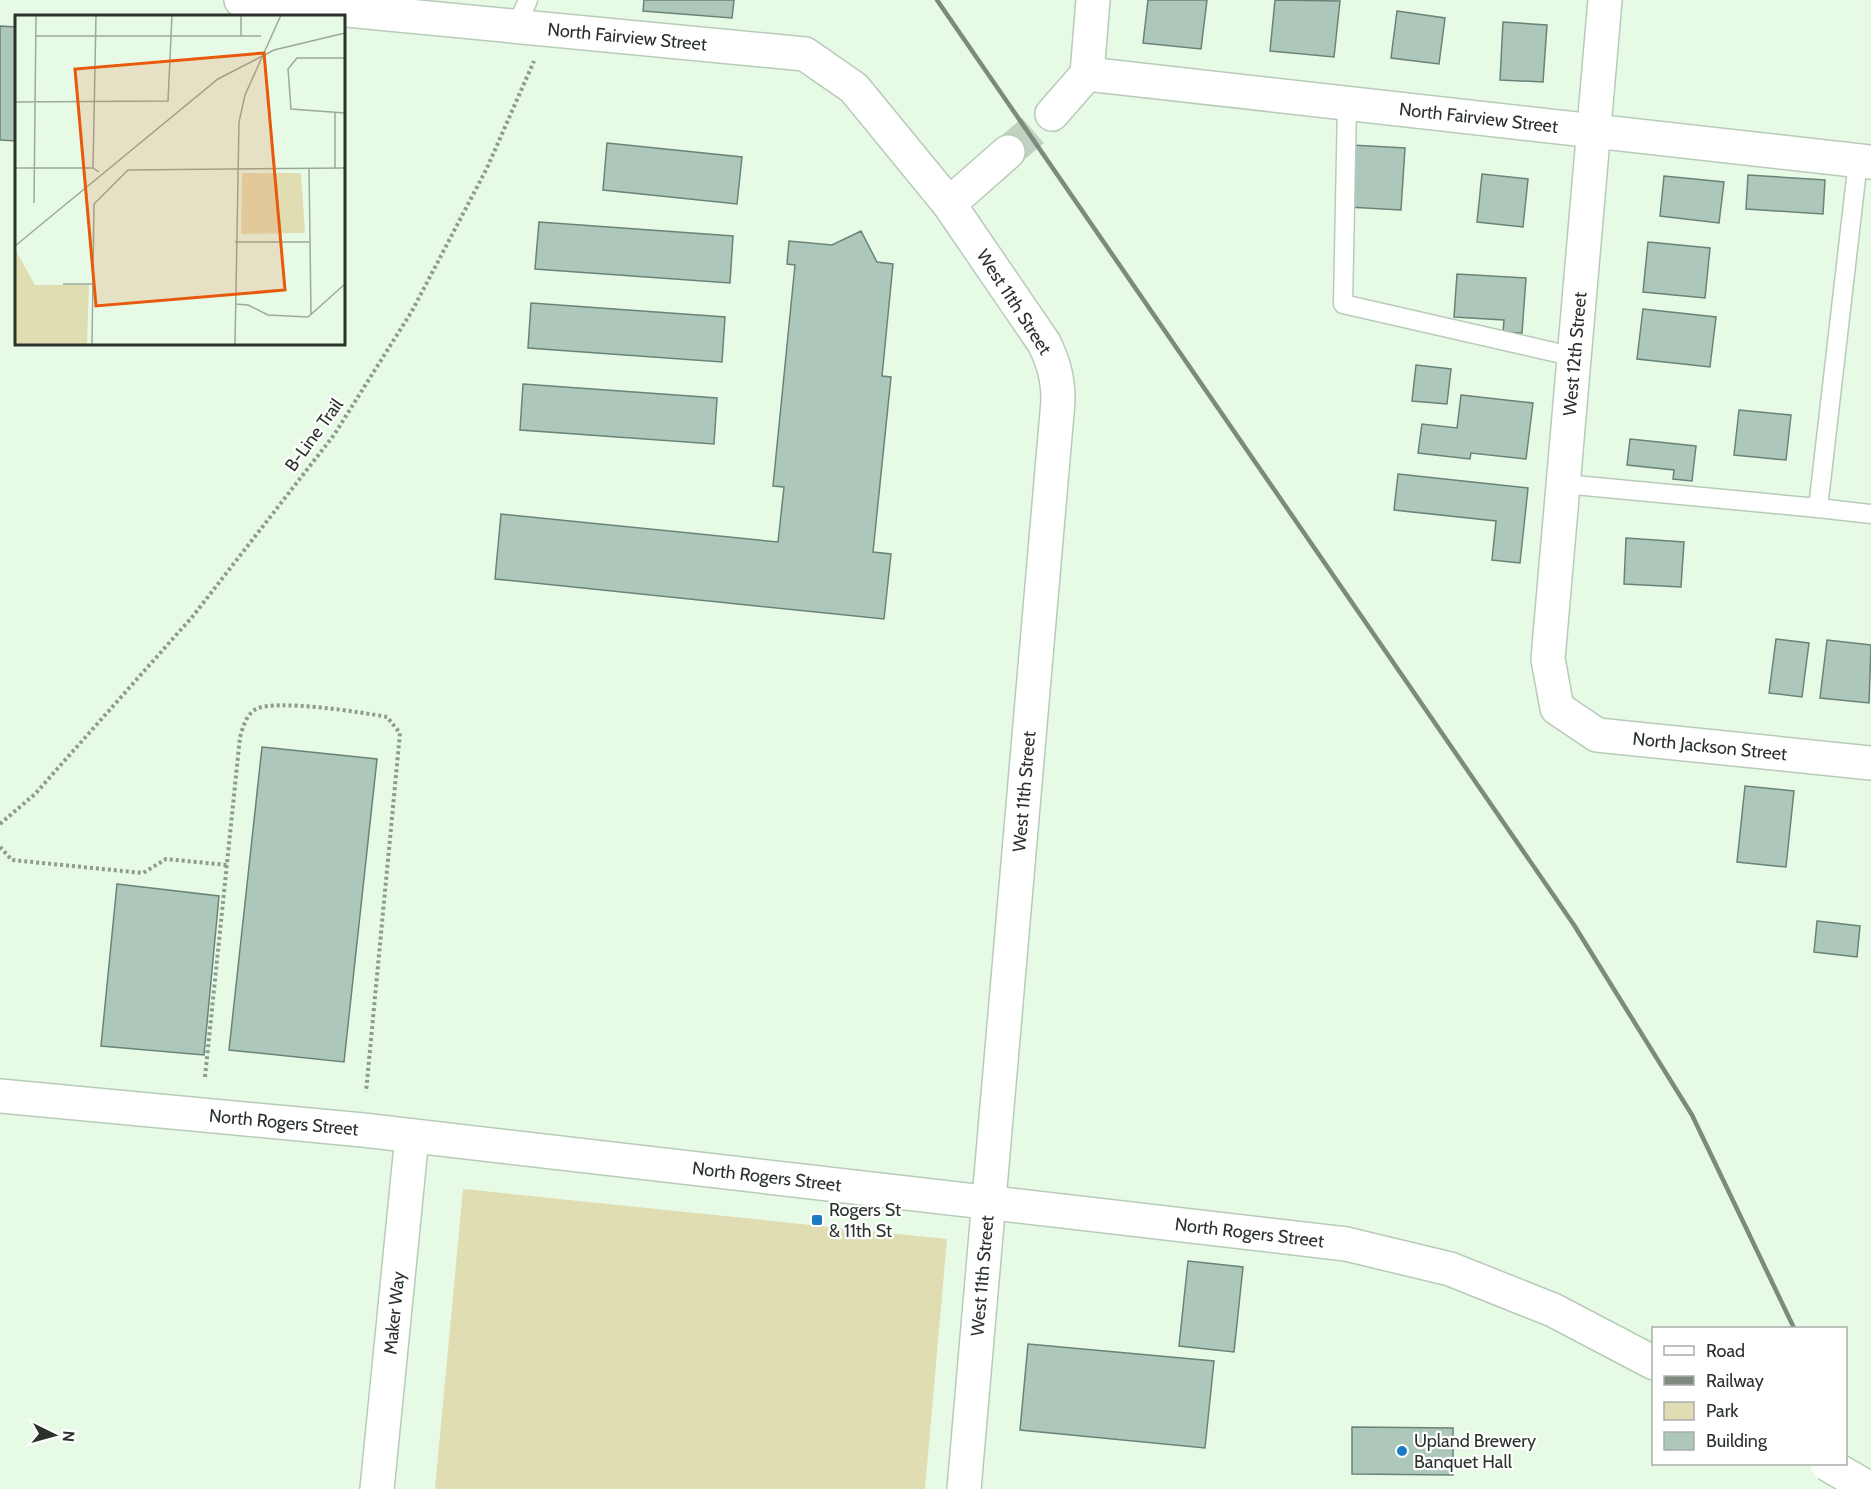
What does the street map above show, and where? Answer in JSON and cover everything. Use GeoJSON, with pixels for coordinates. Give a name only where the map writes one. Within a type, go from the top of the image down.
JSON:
{"type":"FeatureCollection","features":[{"type":"Feature","properties":{"kind":"street","name":"North Fairview Street"},"geometry":{"type":"LineString","coordinates":[[241,0],[531,18],[805,54],[854,88],[949,204]]}},
{"type":"Feature","properties":{"kind":"street"},"geometry":{"type":"LineString","coordinates":[[1052,114],[1086,74],[1093,0]]}},
{"type":"Feature","properties":{"kind":"street","name":"West 12th Street"},"geometry":{"type":"LineString","coordinates":[[1557,708],[1548,659],[1605,0]]}},
{"type":"Feature","properties":{"kind":"street","name":"North Fairview Street"},"geometry":{"type":"LineString","coordinates":[[1086,74],[1864,162]]}},
{"type":"Feature","properties":{"kind":"street"},"geometry":{"type":"LineString","coordinates":[[949,204],[1008,152]]}},
{"type":"Feature","properties":{"kind":"street","name":"West 11th Street"},"geometry":{"type":"LineString","coordinates":[[949,204],[1044,343],[1053,361],[1058,381],[1059,401],[964,1489]]}},
{"type":"Feature","properties":{"kind":"street","name":"North Jackson Street"},"geometry":{"type":"LineString","coordinates":[[1557,708],[1597,735],[1871,763]]}},
{"type":"Feature","properties":{"kind":"street","name":"North Rogers Street"},"geometry":{"type":"LineString","coordinates":[[0,1096],[412,1136],[1346,1244],[1450,1269],[1553,1310],[1652,1362]]}},
{"type":"Feature","properties":{"kind":"street","name":"Maker Way"},"geometry":{"type":"LineString","coordinates":[[377,1489],[412,1136]]}},
{"type":"Feature","properties":{"kind":"street"},"geometry":{"type":"LineString","coordinates":[[1829,1465],[1870,1489]]}},
{"type":"Feature","properties":{"kind":"lane"},"geometry":{"type":"LineString","coordinates":[[1347,104],[1342,304],[1575,357]]}},
{"type":"Feature","properties":{"kind":"lane"},"geometry":{"type":"LineString","coordinates":[[1818,508],[1864,162]]}},
{"type":"Feature","properties":{"kind":"lane"},"geometry":{"type":"LineString","coordinates":[[1564,484],[1871,514]]}},
{"type":"Feature","properties":{"kind":"path","name":"B-Line Trail"},"geometry":{"type":"LineString","coordinates":[[0,824],[35,794],[193,616],[334,435],[423,291],[487,168],[531,18]]}},
{"type":"Feature","properties":{"kind":"path"},"geometry":{"type":"LineString","coordinates":[[205,1077],[240,737],[245,721],[256,710],[274,705],[354,711],[387,717],[400,733],[366,1092]]}},
{"type":"Feature","properties":{"kind":"path"},"geometry":{"type":"LineString","coordinates":[[0,847],[12,860],[143,873],[166,859],[226,865]]}},
{"type":"Feature","properties":{"kind":"green space"},"geometry":{"type":"Polygon","coordinates":[[[463,1189],[947,1239],[925,1489],[435,1489],[463,1189]]]}},
{"type":"Feature","properties":{"kind":"building"},"geometry":{"type":"Polygon","coordinates":[[[644,0],[734,0],[732,18],[643,11],[644,0]]]}},
{"type":"Feature","properties":{"kind":"building"},"geometry":{"type":"Polygon","coordinates":[[[1148,0],[1207,0],[1201,49],[1143,43],[1148,0]]]}},
{"type":"Feature","properties":{"kind":"building"},"geometry":{"type":"Polygon","coordinates":[[[1275,0],[1340,1],[1334,57],[1270,51],[1275,0]]]}},
{"type":"Feature","properties":{"kind":"building"},"geometry":{"type":"Polygon","coordinates":[[[1397,11],[1445,18],[1439,64],[1391,58],[1397,11]]]}},
{"type":"Feature","properties":{"kind":"building"},"geometry":{"type":"Polygon","coordinates":[[[1503,22],[1547,25],[1543,82],[1500,80],[1503,22]]]}},
{"type":"Feature","properties":{"kind":"building"},"geometry":{"type":"Polygon","coordinates":[[[0,26],[15,27],[15,141],[0,140],[0,26]]]}},
{"type":"Feature","properties":{"kind":"building"},"geometry":{"type":"Polygon","coordinates":[[[607,143],[742,157],[737,204],[603,190],[607,143]]]}},
{"type":"Feature","properties":{"kind":"building"},"geometry":{"type":"Polygon","coordinates":[[[1351,145],[1405,148],[1401,210],[1348,207],[1351,145]]]}},
{"type":"Feature","properties":{"kind":"building"},"geometry":{"type":"Polygon","coordinates":[[[1482,174],[1528,179],[1523,227],[1477,222],[1482,174]]]}},
{"type":"Feature","properties":{"kind":"building"},"geometry":{"type":"Polygon","coordinates":[[[1748,175],[1825,180],[1823,214],[1746,209],[1748,175]]]}},
{"type":"Feature","properties":{"kind":"building"},"geometry":{"type":"Polygon","coordinates":[[[1664,176],[1724,182],[1719,223],[1660,216],[1664,176]]]}},
{"type":"Feature","properties":{"kind":"building"},"geometry":{"type":"Polygon","coordinates":[[[539,222],[733,236],[730,283],[535,269],[539,222]]]}},
{"type":"Feature","properties":{"kind":"building"},"geometry":{"type":"Polygon","coordinates":[[[861,231],[877,262],[893,264],[882,376],[891,377],[873,552],[891,554],[884,619],[495,579],[501,514],[778,542],[784,487],[773,486],[795,265],[787,264],[789,241],[832,245],[861,231]]]}},
{"type":"Feature","properties":{"kind":"building"},"geometry":{"type":"Polygon","coordinates":[[[1648,242],[1710,248],[1705,298],[1643,292],[1648,242]]]}},
{"type":"Feature","properties":{"kind":"building"},"geometry":{"type":"Polygon","coordinates":[[[1457,274],[1526,278],[1522,333],[1503,332],[1504,320],[1454,317],[1457,274]]]}},
{"type":"Feature","properties":{"kind":"building"},"geometry":{"type":"Polygon","coordinates":[[[531,303],[725,317],[722,362],[528,348],[531,303]]]}},
{"type":"Feature","properties":{"kind":"building"},"geometry":{"type":"Polygon","coordinates":[[[1643,309],[1716,317],[1710,367],[1637,359],[1643,309]]]}},
{"type":"Feature","properties":{"kind":"building"},"geometry":{"type":"Polygon","coordinates":[[[1416,365],[1451,369],[1447,404],[1412,401],[1416,365]]]}},
{"type":"Feature","properties":{"kind":"building"},"geometry":{"type":"Polygon","coordinates":[[[523,384],[717,398],[714,444],[520,430],[523,384]]]}},
{"type":"Feature","properties":{"kind":"building"},"geometry":{"type":"Polygon","coordinates":[[[1461,395],[1533,403],[1526,459],[1471,453],[1470,459],[1418,453],[1422,424],[1457,428],[1461,395]]]}},
{"type":"Feature","properties":{"kind":"building"},"geometry":{"type":"Polygon","coordinates":[[[1739,410],[1791,415],[1786,460],[1734,455],[1739,410]]]}},
{"type":"Feature","properties":{"kind":"building"},"geometry":{"type":"Polygon","coordinates":[[[1630,439],[1696,446],[1692,481],[1673,479],[1674,470],[1627,465],[1630,439]]]}},
{"type":"Feature","properties":{"kind":"building"},"geometry":{"type":"Polygon","coordinates":[[[1398,474],[1528,488],[1520,563],[1492,560],[1496,521],[1394,510],[1398,474]]]}},
{"type":"Feature","properties":{"kind":"building"},"geometry":{"type":"Polygon","coordinates":[[[1626,538],[1684,542],[1681,587],[1624,584],[1626,538]]]}},
{"type":"Feature","properties":{"kind":"building"},"geometry":{"type":"Polygon","coordinates":[[[1776,639],[1809,643],[1802,697],[1769,693],[1776,639]]]}},
{"type":"Feature","properties":{"kind":"building"},"geometry":{"type":"Polygon","coordinates":[[[1827,640],[1871,645],[1869,703],[1820,698],[1827,640]]]}},
{"type":"Feature","properties":{"kind":"building"},"geometry":{"type":"Polygon","coordinates":[[[262,747],[377,759],[344,1062],[229,1050],[262,747]]]}},
{"type":"Feature","properties":{"kind":"building"},"geometry":{"type":"Polygon","coordinates":[[[1745,786],[1794,791],[1786,867],[1737,862],[1745,786]]]}},
{"type":"Feature","properties":{"kind":"building"},"geometry":{"type":"Polygon","coordinates":[[[117,884],[219,896],[204,1055],[101,1046],[117,884]]]}},
{"type":"Feature","properties":{"kind":"building"},"geometry":{"type":"Polygon","coordinates":[[[1817,921],[1860,926],[1857,957],[1814,952],[1817,921]]]}},
{"type":"Feature","properties":{"kind":"building"},"geometry":{"type":"Polygon","coordinates":[[[1188,1261],[1243,1267],[1234,1352],[1179,1346],[1188,1261]]]}},
{"type":"Feature","properties":{"kind":"building"},"geometry":{"type":"Polygon","coordinates":[[[1028,1344],[1214,1361],[1205,1448],[1020,1430],[1028,1344]]]}},
{"type":"Feature","properties":{"kind":"building","name":"Upland Brewery Banquet Hall"},"geometry":{"type":"Polygon","coordinates":[[[1352,1427],[1453,1428],[1453,1475],[1352,1474],[1352,1427]]]}},
{"type":"Feature","properties":{"kind":"tunnel"},"geometry":{"type":"LineString","coordinates":[[1008,152],[1052,114]]}},
{"type":"Feature","properties":{"kind":"railway"},"geometry":{"type":"LineString","coordinates":[[937,0],[1574,925],[1692,1115],[1794,1327]]}},
{"type":"Feature","properties":{"kind":"railway"},"geometry":{"type":"LineString","coordinates":[[1843,1465],[1852,1489]]}},
{"type":"Feature","properties":{"kind":"place","name":"Rogers St & 11th St"},"geometry":{"type":"Point","coordinates":[817,1220]}},
{"type":"Feature","properties":{"kind":"place","name":"Upland Brewery Banquet Hall"},"geometry":{"type":"Point","coordinates":[1402,1451]}}]}
